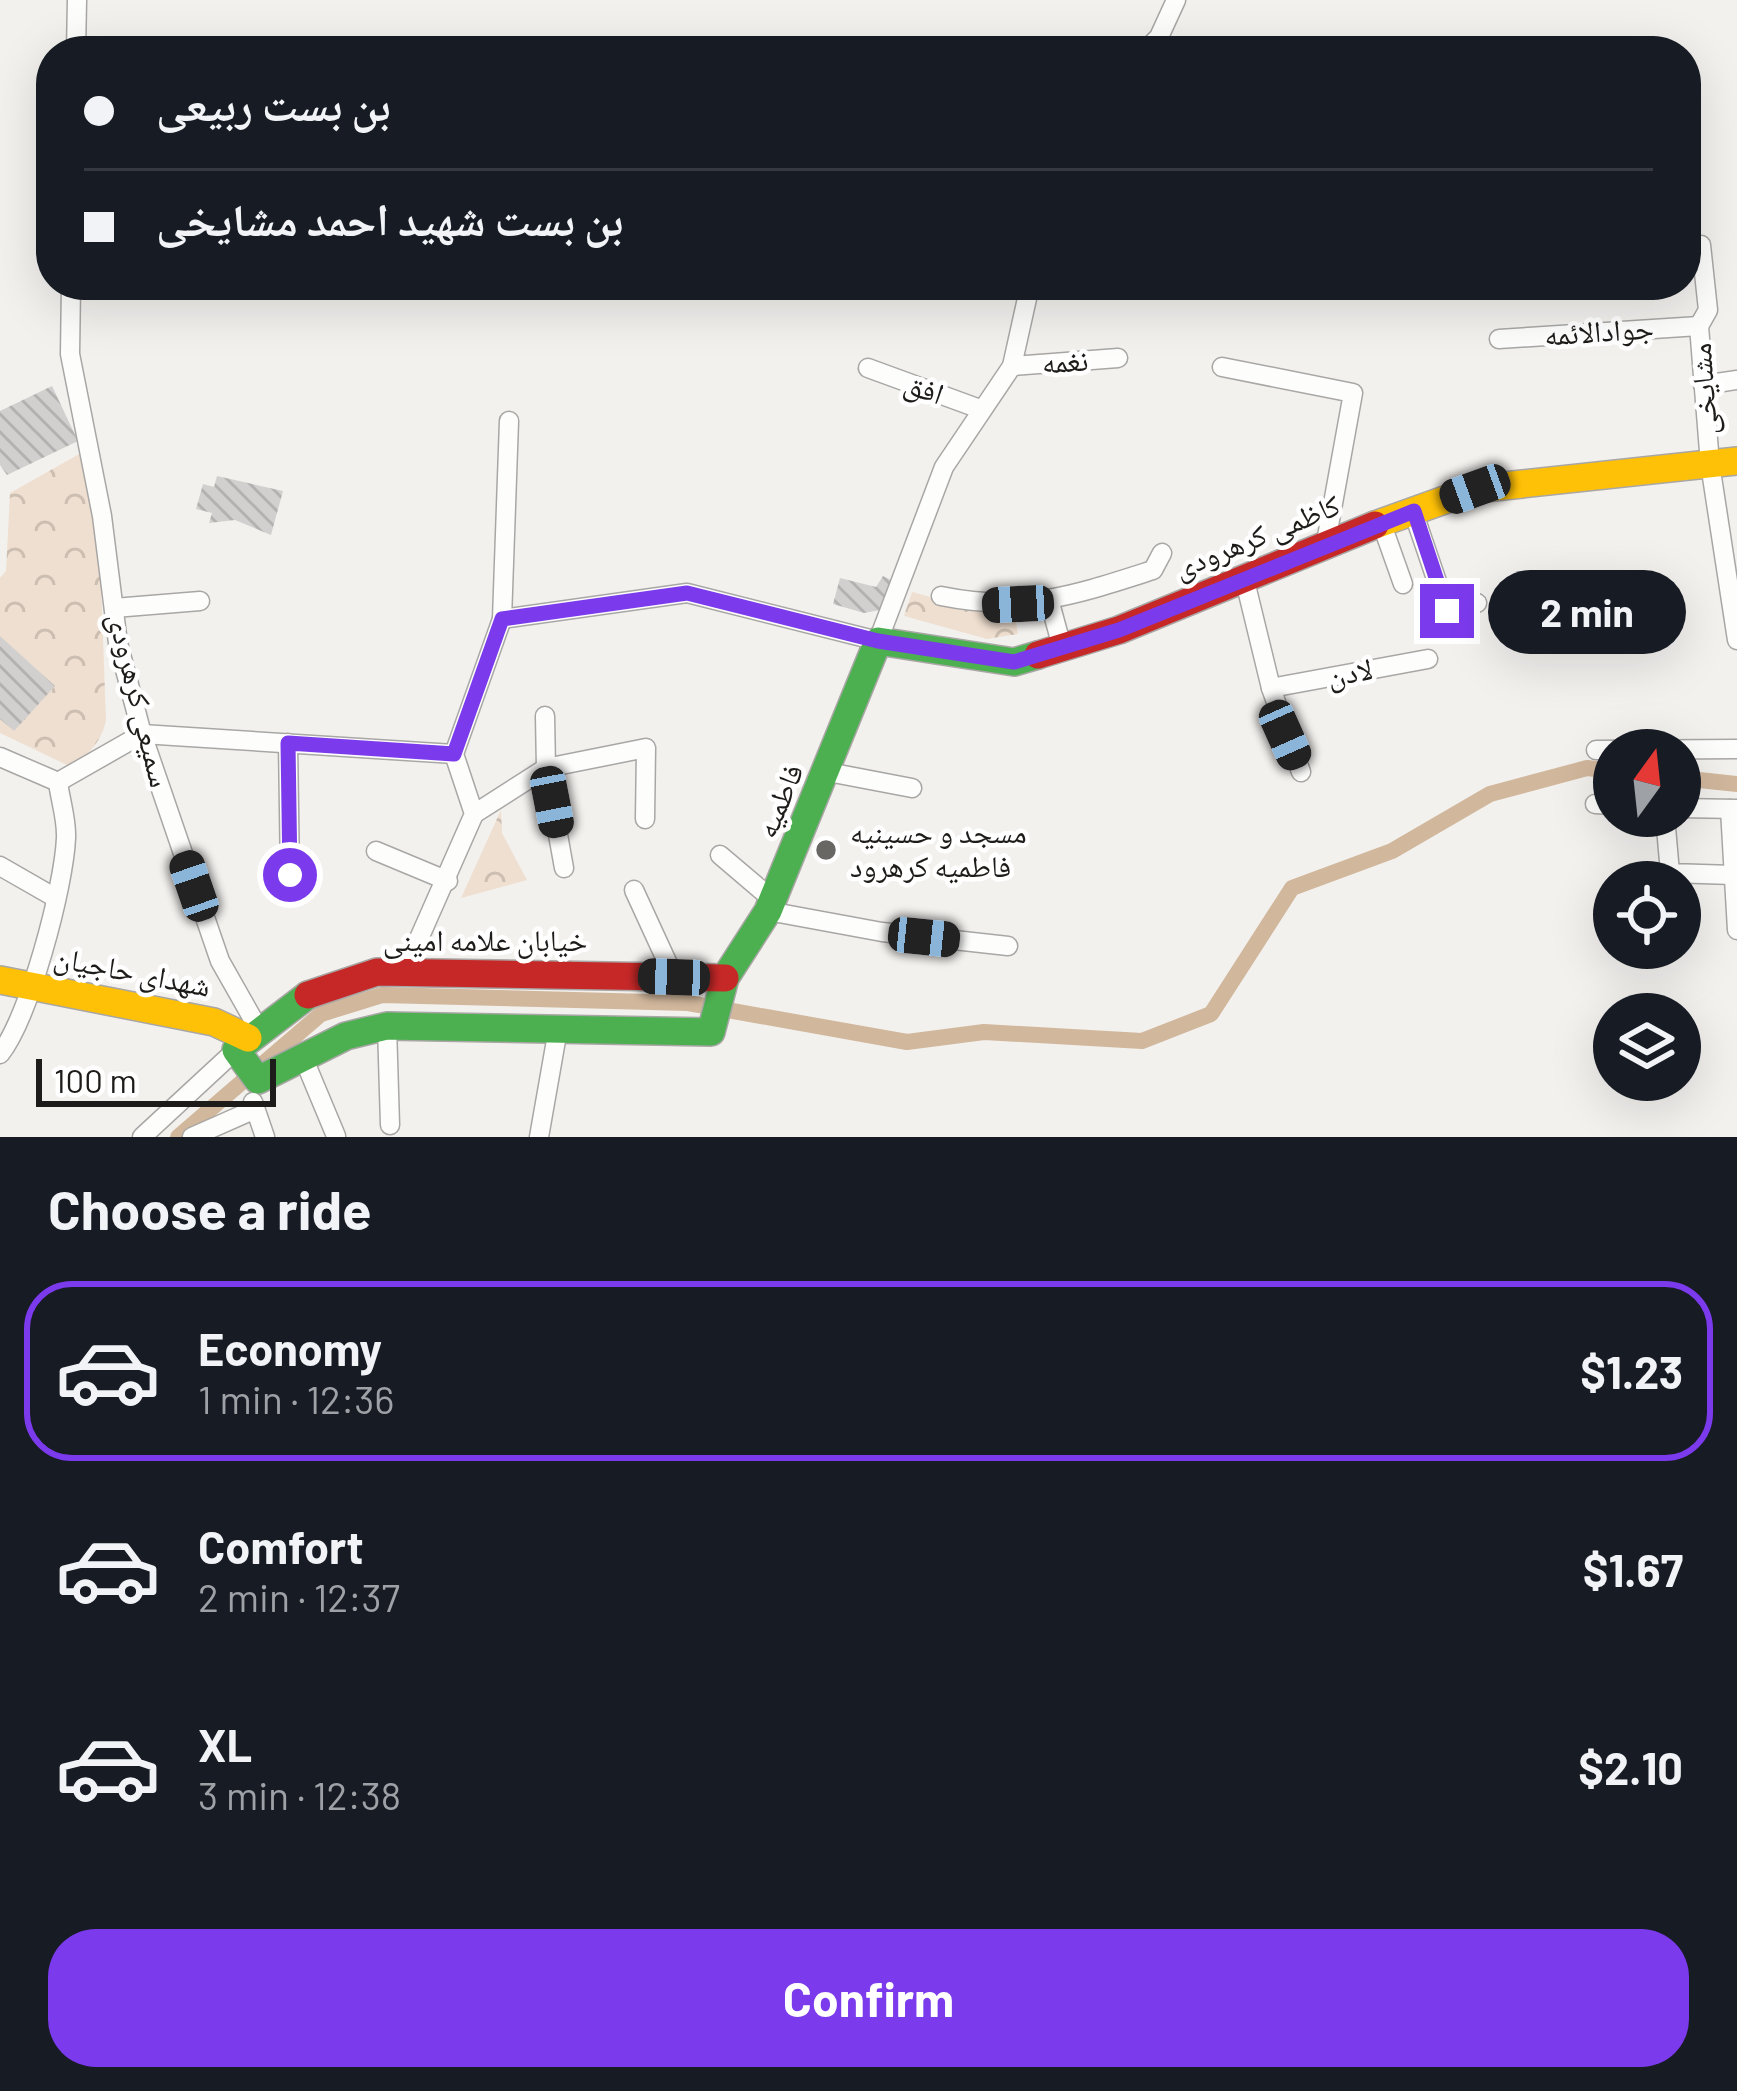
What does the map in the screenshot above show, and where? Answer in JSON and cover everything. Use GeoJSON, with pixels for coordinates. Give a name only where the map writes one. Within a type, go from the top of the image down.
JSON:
{"type":"FeatureCollection","features":[{"type":"Feature","properties":{"kind":"street"},"geometry":{"type":"LineString","coordinates":[[76,36],[77,0]]}},
{"type":"Feature","properties":{"kind":"street"},"geometry":{"type":"LineString","coordinates":[[1160,36],[1177,0]]}},
{"type":"Feature","properties":{"kind":"street","name":"مشایخی"},"geometry":{"type":"LineString","coordinates":[[1701,245],[1708,310],[1699,326],[1703,385],[1729,459],[1737,640]]}},
{"type":"Feature","properties":{"kind":"street","name":"سمیعی کرهرودی"},"geometry":{"type":"LineString","coordinates":[[71,300],[70,354],[103,516],[114,608],[142,734],[247,1039]]}},
{"type":"Feature","properties":{"kind":"street"},"geometry":{"type":"LineString","coordinates":[[502,619],[687,593],[878,641],[944,467],[1012,366],[1027,300]]}},
{"type":"Feature","properties":{"kind":"street","name":"جوادالائمه"},"geometry":{"type":"LineString","coordinates":[[1499,338],[1699,326]]}},
{"type":"Feature","properties":{"kind":"street","name":"نغمه"},"geometry":{"type":"LineString","coordinates":[[1012,366],[1118,358]]}},
{"type":"Feature","properties":{"kind":"street"},"geometry":{"type":"LineString","coordinates":[[1222,367],[1352,393],[1326,542]]}},
{"type":"Feature","properties":{"kind":"street","name":"افق"},"geometry":{"type":"LineString","coordinates":[[868,368],[980,409]]}},
{"type":"Feature","properties":{"kind":"street"},"geometry":{"type":"LineString","coordinates":[[1703,385],[1737,380]]}},
{"type":"Feature","properties":{"kind":"street"},"geometry":{"type":"LineString","coordinates":[[474,814],[454,754],[502,619],[509,421]]}},
{"type":"Feature","properties":{"kind":"street","name":"کاظمی کرهرودی"},"geometry":{"type":"LineString","coordinates":[[878,641],[998,661],[1119,630],[1326,542],[1475,489],[1729,459]]}},
{"type":"Feature","properties":{"kind":"street"},"geometry":{"type":"LineString","coordinates":[[1414,511],[1447,611],[1477,603]]}},
{"type":"Feature","properties":{"kind":"street"},"geometry":{"type":"LineString","coordinates":[[1381,522],[1403,584]]}},
{"type":"Feature","properties":{"kind":"street"},"geometry":{"type":"LineString","coordinates":[[941,596],[987,605],[1050,603],[1153,570],[1162,553]]}},
{"type":"Feature","properties":{"kind":"street"},"geometry":{"type":"LineString","coordinates":[[1244,577],[1271,688],[1301,772]]}},
{"type":"Feature","properties":{"kind":"street"},"geometry":{"type":"LineString","coordinates":[[114,608],[200,601]]}},
{"type":"Feature","properties":{"kind":"street"},"geometry":{"type":"LineString","coordinates":[[1050,603],[1062,647]]}},
{"type":"Feature","properties":{"kind":"street","name":"فاطمیه"},"geometry":{"type":"LineString","coordinates":[[558,1029],[711,1032],[725,979],[771,906],[878,641]]}},
{"type":"Feature","properties":{"kind":"street","name":"لادن"},"geometry":{"type":"LineString","coordinates":[[1271,688],[1428,659]]}},
{"type":"Feature","properties":{"kind":"street"},"geometry":{"type":"LineString","coordinates":[[545,716],[546,768],[564,868]]}},
{"type":"Feature","properties":{"kind":"street"},"geometry":{"type":"LineString","coordinates":[[58,782],[142,734],[454,754]]}},
{"type":"Feature","properties":{"kind":"street"},"geometry":{"type":"LineString","coordinates":[[288,743],[290,875]]}},
{"type":"Feature","properties":{"kind":"street"},"geometry":{"type":"LineString","coordinates":[[406,968],[474,814],[546,768],[646,748],[645,819]]}},
{"type":"Feature","properties":{"kind":"street"},"geometry":{"type":"LineString","coordinates":[[1701,749],[1737,749]]}},
{"type":"Feature","properties":{"kind":"street"},"geometry":{"type":"LineString","coordinates":[[0,757],[58,782]]}},
{"type":"Feature","properties":{"kind":"street"},"geometry":{"type":"LineString","coordinates":[[828,772],[913,788]]}},
{"type":"Feature","properties":{"kind":"street"},"geometry":{"type":"LineString","coordinates":[[0,1054],[15,1036],[54,897],[66,836],[58,782]]}},
{"type":"Feature","properties":{"kind":"street"},"geometry":{"type":"LineString","coordinates":[[1701,808],[1734,809],[1737,929]]}},
{"type":"Feature","properties":{"kind":"street"},"geometry":{"type":"LineString","coordinates":[[1667,837],[1670,873],[1733,875]]}},
{"type":"Feature","properties":{"kind":"street"},"geometry":{"type":"LineString","coordinates":[[376,851],[448,881]]}},
{"type":"Feature","properties":{"kind":"street"},"geometry":{"type":"LineString","coordinates":[[720,855],[771,906],[882,932],[1008,946]]}},
{"type":"Feature","properties":{"kind":"street"},"geometry":{"type":"LineString","coordinates":[[0,866],[54,897]]}},
{"type":"Feature","properties":{"kind":"street"},"geometry":{"type":"LineString","coordinates":[[634,890],[674,977]]}},
{"type":"Feature","properties":{"kind":"street","name":"خیابان علامه امینی"},"geometry":{"type":"LineString","coordinates":[[247,1039],[326,986],[406,968],[725,979]]}},
{"type":"Feature","properties":{"kind":"street","name":"شهدای حاجیان"},"geometry":{"type":"LineString","coordinates":[[0,980],[214,1022],[247,1039]]}},
{"type":"Feature","properties":{"kind":"street"},"geometry":{"type":"LineString","coordinates":[[258,1080],[346,1036],[387,1026],[558,1029],[539,1137]]}},
{"type":"Feature","properties":{"kind":"street"},"geometry":{"type":"LineString","coordinates":[[387,1026],[390,1125]]}},
{"type":"Feature","properties":{"kind":"street"},"geometry":{"type":"LineString","coordinates":[[142,1137],[247,1039],[258,1080],[253,1110],[265,1137]]}},
{"type":"Feature","properties":{"kind":"street"},"geometry":{"type":"LineString","coordinates":[[303,1057],[336,1136]]}},
{"type":"Feature","properties":{"kind":"street"},"geometry":{"type":"LineString","coordinates":[[192,1137],[253,1110]]}},
{"type":"Feature","properties":{"kind":"green space"},"geometry":{"type":"Polygon","coordinates":[[[81,453],[100,555],[106,720],[93,748],[67,765],[0,733],[0,578],[6,571],[10,493],[81,453]]]}},
{"type":"Feature","properties":{"kind":"green space"},"geometry":{"type":"Polygon","coordinates":[[[912,592],[982,611],[1014,612],[1018,634],[987,639],[904,616],[912,592]]]}},
{"type":"Feature","properties":{"kind":"green space"},"geometry":{"type":"Polygon","coordinates":[[[501,810],[502,833],[527,880],[461,898],[501,810]]]}},
{"type":"Feature","properties":{"kind":"building"},"geometry":{"type":"Polygon","coordinates":[[[52,386],[78,441],[7,475],[0,465],[0,411],[52,386]]]}},
{"type":"Feature","properties":{"kind":"building"},"geometry":{"type":"Polygon","coordinates":[[[217,476],[283,491],[271,535],[235,520],[209,523],[212,513],[196,509],[203,484],[214,487],[217,476]]]}},
{"type":"Feature","properties":{"kind":"building"},"geometry":{"type":"Polygon","coordinates":[[[883,576],[891,580],[880,610],[864,613],[833,604],[840,578],[876,587],[883,576]]]}},
{"type":"Feature","properties":{"kind":"building"},"geometry":{"type":"Polygon","coordinates":[[[0,636],[55,686],[14,731],[0,719],[0,636]]]}},
{"type":"Feature","properties":{"kind":"waterway"},"geometry":{"type":"LineString","coordinates":[[178,1137],[321,1014],[382,995],[688,1003],[907,1042],[984,1032],[1142,1041],[1211,1014],[1292,888],[1392,851],[1490,794],[1593,769]]}},
{"type":"Feature","properties":{"kind":"waterway"},"geometry":{"type":"LineString","coordinates":[[1701,780],[1737,784]]}},
{"type":"Feature","properties":{"kind":"traffic: fast"},"geometry":{"type":"LineString","coordinates":[[308,995],[236,1050],[258,1080],[346,1036],[387,1026],[711,1032],[725,978],[768,911],[878,641],[1014,662],[1038,655]]}},
{"type":"Feature","properties":{"kind":"traffic: slow"},"geometry":{"type":"LineString","coordinates":[[1375,525],[1475,489],[1737,461]]}},
{"type":"Feature","properties":{"kind":"traffic: slow"},"geometry":{"type":"LineString","coordinates":[[0,980],[214,1022],[248,1038]]}},
{"type":"Feature","properties":{"kind":"traffic: jam"},"geometry":{"type":"LineString","coordinates":[[1038,655],[1119,630],[1375,525]]}},
{"type":"Feature","properties":{"kind":"traffic: jam"},"geometry":{"type":"LineString","coordinates":[[308,995],[377,972],[725,978]]}},
{"type":"Feature","properties":{"kind":"place","name":"مسجد و حسینیه فاطمیه کرهرود"},"geometry":{"type":"Point","coordinates":[826,850]}},
{"type":"Feature","properties":{"kind":"route"},"geometry":{"type":"LineString","coordinates":[[290,875],[288,743],[454,754],[502,619],[687,593],[878,641],[981,661],[1014,662],[1119,630],[1326,542],[1414,511],[1447,611]]}}]}
